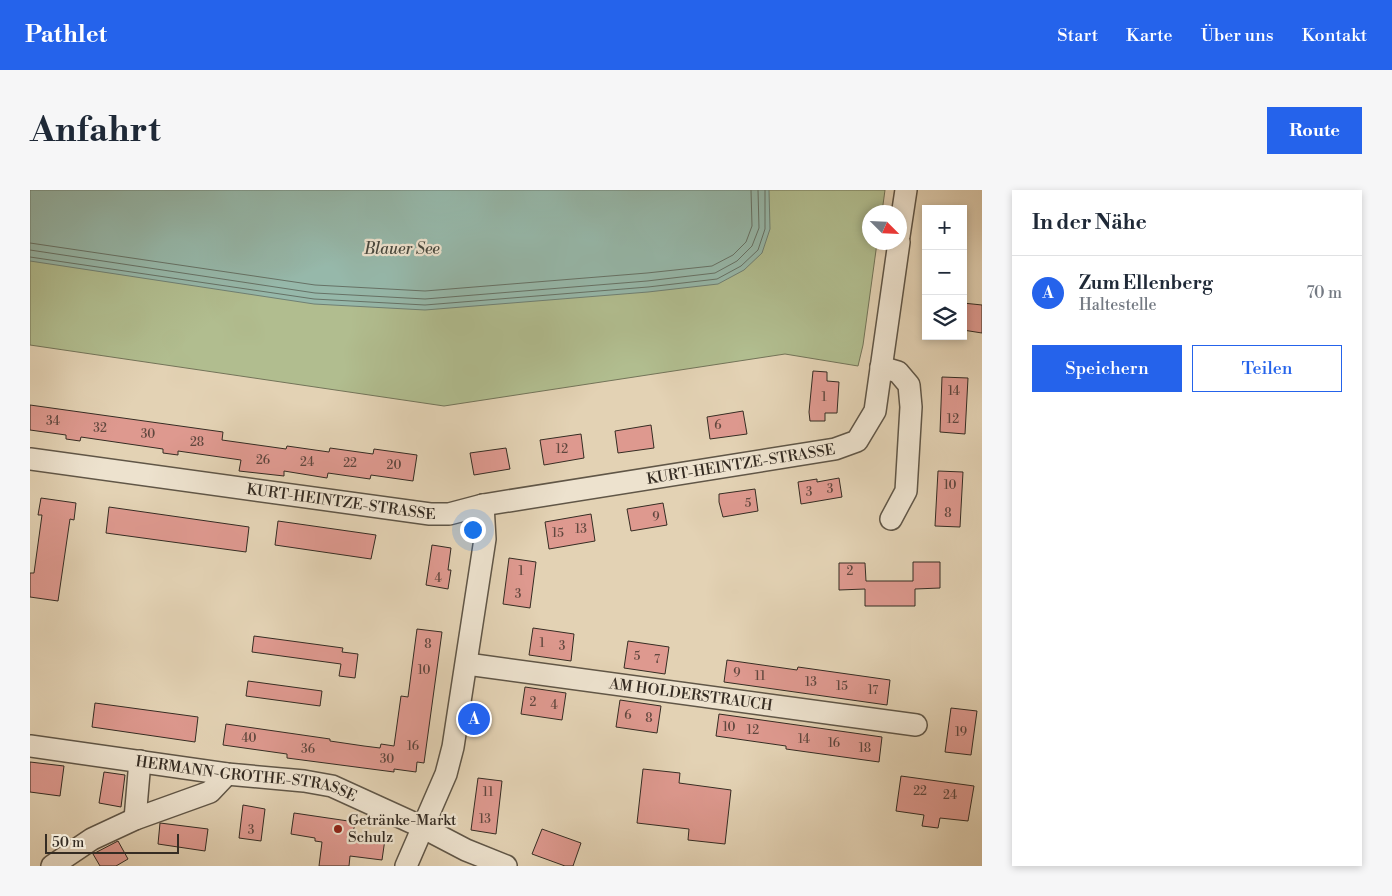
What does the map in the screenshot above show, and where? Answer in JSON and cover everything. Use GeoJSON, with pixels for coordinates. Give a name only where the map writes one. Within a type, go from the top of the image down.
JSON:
{"type":"FeatureCollection","features":[{"type":"Feature","properties":{"kind":"street"},"geometry":{"type":"LineString","coordinates":[[904,205],[906,190]]}},
{"type":"Feature","properties":{"kind":"street"},"geometry":{"type":"LineString","coordinates":[[891,519],[906,491],[911,407],[909,385],[898,372],[881,367],[898,250]]}},
{"type":"Feature","properties":{"kind":"street","name":"KURT-HEINTZE-STRASSE"},"geometry":{"type":"LineString","coordinates":[[30,459],[430,514],[449,514],[483,505],[835,448],[858,441],[875,410],[881,367]]}},
{"type":"Feature","properties":{"kind":"street"},"geometry":{"type":"LineString","coordinates":[[406,866],[446,774],[453,747],[485,539],[483,505]]}},
{"type":"Feature","properties":{"kind":"street","name":"AM HOLDERSTRAUCH"},"geometry":{"type":"LineString","coordinates":[[467,664],[916,725]]}},
{"type":"Feature","properties":{"kind":"street","name":"HERMANN-GROTHE-STRASSE"},"geometry":{"type":"LineString","coordinates":[[30,746],[227,774],[304,781],[332,786],[422,827],[466,850],[506,866]]}},
{"type":"Feature","properties":{"kind":"street"},"geometry":{"type":"LineString","coordinates":[[135,819],[140,761]]}},
{"type":"Feature","properties":{"kind":"street"},"geometry":{"type":"LineString","coordinates":[[52,866],[92,839],[135,819],[210,792],[227,774]]}},
{"type":"Feature","properties":{"kind":"green space"},"geometry":{"type":"Polygon","coordinates":[[[30,190],[885,190],[883,205],[862,205],[862,250],[876,250],[863,345],[858,366],[785,354],[444,406],[30,345],[30,190]]]}},
{"type":"Feature","properties":{"kind":"water","name":"Blauer See"},"geometry":{"type":"Polygon","coordinates":[[[30,190],[769,190],[770,229],[762,253],[744,270],[718,284],[648,292],[425,310],[314,304],[30,261],[30,190]]]}},
{"type":"Feature","properties":{"kind":"building"},"geometry":{"type":"Polygon","coordinates":[[[967,303],[982,305],[982,333],[967,331],[967,303]]]}},
{"type":"Feature","properties":{"kind":"building"},"geometry":{"type":"Polygon","coordinates":[[[813,371],[827,372],[827,381],[839,382],[837,413],[825,413],[825,421],[810,421],[809,412],[813,371]]]}},
{"type":"Feature","properties":{"kind":"building"},"geometry":{"type":"Polygon","coordinates":[[[942,377],[968,378],[965,434],[940,432],[942,377]]]}},
{"type":"Feature","properties":{"kind":"building"},"geometry":{"type":"Polygon","coordinates":[[[30,405],[223,432],[222,440],[286,449],[287,446],[329,452],[330,448],[373,454],[374,449],[417,455],[413,481],[371,475],[370,479],[328,473],[327,478],[284,471],[284,476],[239,471],[241,460],[178,451],[178,455],[163,453],[163,449],[81,437],[80,441],[66,439],[66,435],[30,430],[30,405]]]}},
{"type":"Feature","properties":{"kind":"building"},"geometry":{"type":"Polygon","coordinates":[[[743,411],[747,434],[710,439],[707,417],[743,411]]]}},
{"type":"Feature","properties":{"kind":"building"},"geometry":{"type":"Polygon","coordinates":[[[651,425],[654,448],[618,453],[615,431],[651,425]]]}},
{"type":"Feature","properties":{"kind":"building"},"geometry":{"type":"Polygon","coordinates":[[[581,434],[584,458],[544,465],[540,440],[581,434]]]}},
{"type":"Feature","properties":{"kind":"building"},"geometry":{"type":"Polygon","coordinates":[[[506,448],[510,469],[474,475],[470,453],[506,448]]]}},
{"type":"Feature","properties":{"kind":"building"},"geometry":{"type":"Polygon","coordinates":[[[938,471],[963,472],[960,527],[935,526],[938,471]]]}},
{"type":"Feature","properties":{"kind":"building"},"geometry":{"type":"Polygon","coordinates":[[[839,478],[842,497],[801,504],[798,482],[817,479],[817,482],[839,478]]]}},
{"type":"Feature","properties":{"kind":"building"},"geometry":{"type":"Polygon","coordinates":[[[755,489],[758,511],[723,517],[719,494],[755,489]]]}},
{"type":"Feature","properties":{"kind":"building"},"geometry":{"type":"Polygon","coordinates":[[[41,498],[76,503],[74,520],[70,519],[58,601],[30,597],[30,573],[34,573],[42,515],[38,515],[41,498]]]}},
{"type":"Feature","properties":{"kind":"building"},"geometry":{"type":"Polygon","coordinates":[[[663,503],[667,525],[631,531],[627,509],[663,503]]]}},
{"type":"Feature","properties":{"kind":"building"},"geometry":{"type":"Polygon","coordinates":[[[109,507],[249,527],[246,552],[106,533],[109,507]]]}},
{"type":"Feature","properties":{"kind":"building"},"geometry":{"type":"Polygon","coordinates":[[[591,514],[595,541],[549,549],[545,522],[591,514]]]}},
{"type":"Feature","properties":{"kind":"building"},"geometry":{"type":"Polygon","coordinates":[[[278,521],[376,535],[371,559],[275,545],[278,521]]]}},
{"type":"Feature","properties":{"kind":"building"},"geometry":{"type":"Polygon","coordinates":[[[432,545],[451,548],[448,570],[451,570],[448,589],[426,585],[432,545]]]}},
{"type":"Feature","properties":{"kind":"building"},"geometry":{"type":"Polygon","coordinates":[[[509,558],[536,562],[530,608],[503,604],[509,558]]]}},
{"type":"Feature","properties":{"kind":"building"},"geometry":{"type":"Polygon","coordinates":[[[913,562],[940,562],[940,588],[915,589],[915,606],[865,606],[865,589],[839,590],[839,563],[865,563],[866,581],[913,581],[913,562]]]}},
{"type":"Feature","properties":{"kind":"building"},"geometry":{"type":"Polygon","coordinates":[[[533,628],[574,634],[571,661],[529,655],[533,628]]]}},
{"type":"Feature","properties":{"kind":"building"},"geometry":{"type":"Polygon","coordinates":[[[417,629],[442,632],[424,763],[417,762],[416,772],[394,769],[394,772],[287,758],[287,754],[223,745],[226,724],[330,739],[330,741],[364,746],[380,748],[381,744],[394,746],[401,696],[408,697],[417,629]]]}},
{"type":"Feature","properties":{"kind":"building"},"geometry":{"type":"Polygon","coordinates":[[[254,636],[343,648],[342,652],[358,654],[355,678],[339,676],[341,664],[252,652],[254,636]]]}},
{"type":"Feature","properties":{"kind":"building"},"geometry":{"type":"Polygon","coordinates":[[[628,641],[669,647],[665,674],[624,668],[628,641]]]}},
{"type":"Feature","properties":{"kind":"building"},"geometry":{"type":"Polygon","coordinates":[[[727,660],[797,670],[798,667],[890,680],[887,705],[724,682],[727,660]]]}},
{"type":"Feature","properties":{"kind":"building"},"geometry":{"type":"Polygon","coordinates":[[[248,681],[322,691],[320,706],[246,696],[248,681]]]}},
{"type":"Feature","properties":{"kind":"building"},"geometry":{"type":"Polygon","coordinates":[[[525,687],[566,693],[562,720],[521,714],[525,687]]]}},
{"type":"Feature","properties":{"kind":"building"},"geometry":{"type":"Polygon","coordinates":[[[620,700],[661,706],[657,733],[616,727],[620,700]]]}},
{"type":"Feature","properties":{"kind":"building"},"geometry":{"type":"Polygon","coordinates":[[[95,703],[198,717],[195,742],[92,727],[95,703]]]}},
{"type":"Feature","properties":{"kind":"building"},"geometry":{"type":"Polygon","coordinates":[[[951,708],[977,711],[971,755],[945,752],[951,708]]]}},
{"type":"Feature","properties":{"kind":"building"},"geometry":{"type":"Polygon","coordinates":[[[719,714],[882,737],[879,762],[786,749],[786,746],[716,736],[719,714]]]}},
{"type":"Feature","properties":{"kind":"building"},"geometry":{"type":"Polygon","coordinates":[[[30,762],[64,766],[60,796],[30,792],[30,762]]]}},
{"type":"Feature","properties":{"kind":"building"},"geometry":{"type":"Polygon","coordinates":[[[643,769],[680,773],[679,783],[731,790],[725,844],[688,840],[689,829],[637,823],[643,769]]]}},
{"type":"Feature","properties":{"kind":"building"},"geometry":{"type":"Polygon","coordinates":[[[104,772],[125,775],[121,807],[99,803],[104,772]]]}},
{"type":"Feature","properties":{"kind":"building"},"geometry":{"type":"Polygon","coordinates":[[[901,776],[974,786],[968,821],[940,818],[938,828],[922,826],[924,815],[896,811],[901,776]]]}},
{"type":"Feature","properties":{"kind":"building"},"geometry":{"type":"Polygon","coordinates":[[[478,778],[502,781],[496,834],[471,830],[478,778]]]}},
{"type":"Feature","properties":{"kind":"building"},"geometry":{"type":"Polygon","coordinates":[[[243,805],[265,809],[261,841],[239,838],[243,805]]]}},
{"type":"Feature","properties":{"kind":"building"},"geometry":{"type":"Polygon","coordinates":[[[294,813],[355,822],[353,834],[385,839],[382,860],[350,856],[349,866],[319,866],[322,842],[315,841],[315,838],[291,834],[294,813]]]}},
{"type":"Feature","properties":{"kind":"building"},"geometry":{"type":"Polygon","coordinates":[[[160,823],[208,829],[205,851],[158,844],[160,823]]]}},
{"type":"Feature","properties":{"kind":"building"},"geometry":{"type":"Polygon","coordinates":[[[542,829],[581,843],[573,866],[565,866],[532,854],[542,829]]]}},
{"type":"Feature","properties":{"kind":"building"},"geometry":{"type":"Polygon","coordinates":[[[118,841],[128,859],[116,866],[100,866],[93,854],[118,841]]]}},
{"type":"Feature","properties":{"kind":"place","name":"Zum Ellenberg"},"geometry":{"type":"Point","coordinates":[474,719]}},
{"type":"Feature","properties":{"kind":"place","name":"Getränke-Markt Schulz"},"geometry":{"type":"Point","coordinates":[338,829]}}]}
